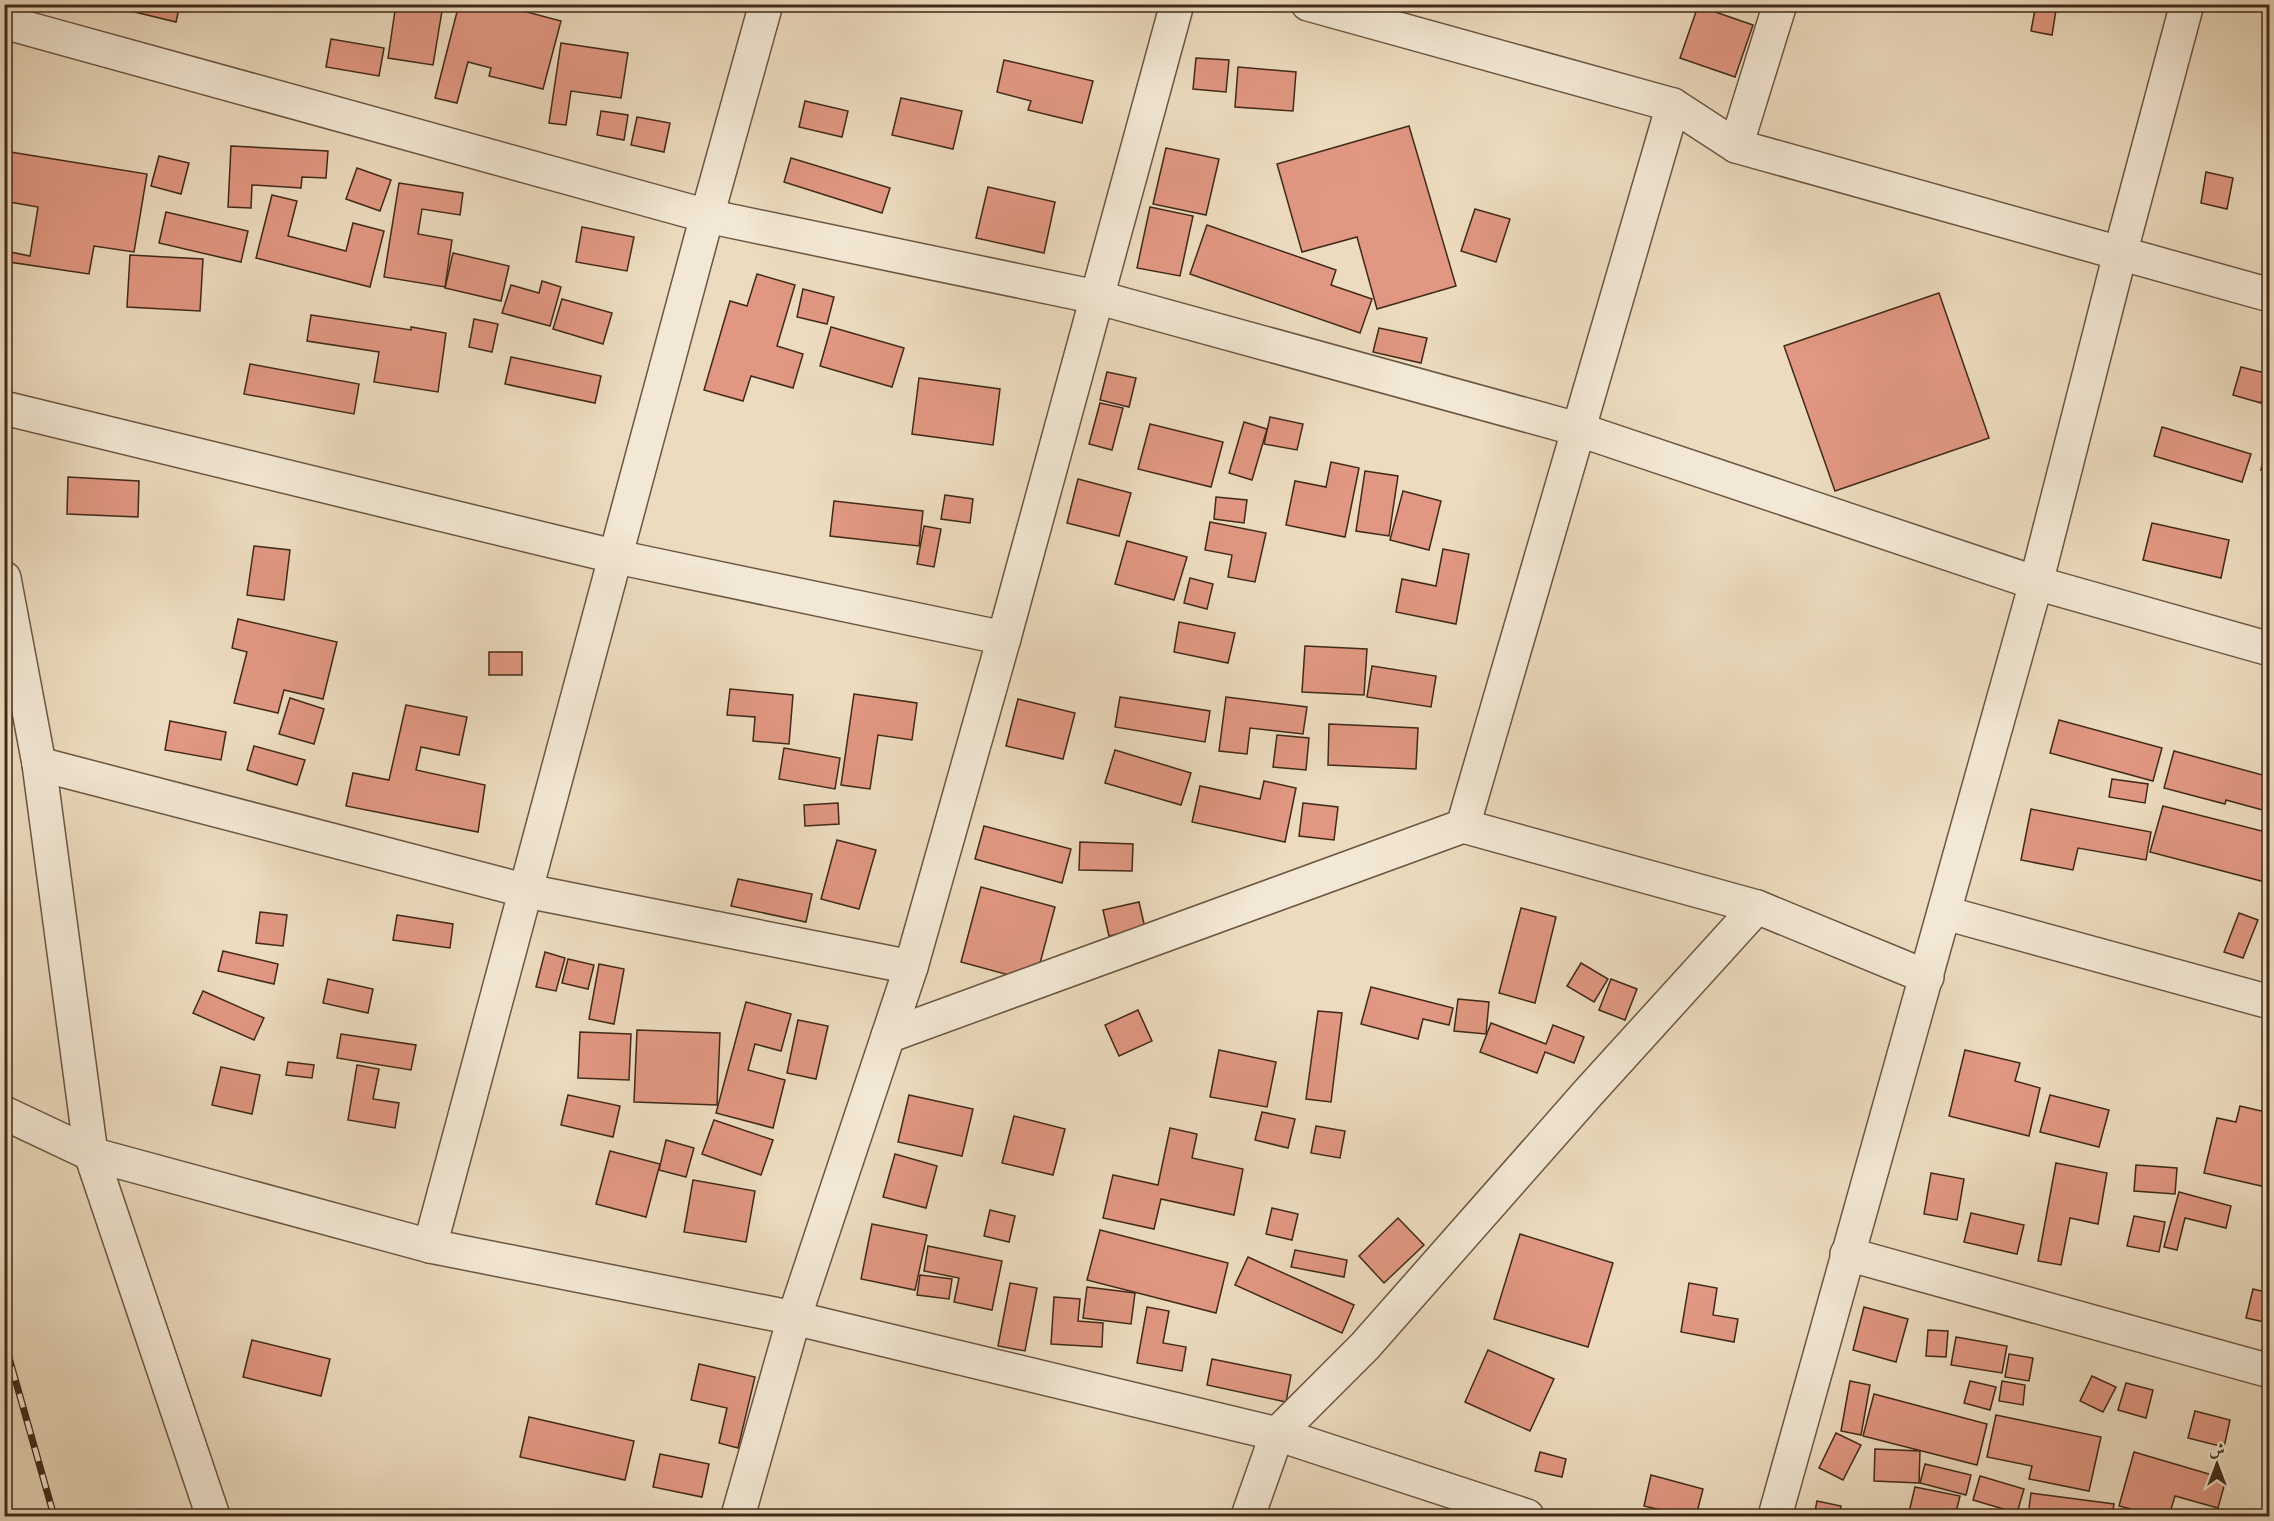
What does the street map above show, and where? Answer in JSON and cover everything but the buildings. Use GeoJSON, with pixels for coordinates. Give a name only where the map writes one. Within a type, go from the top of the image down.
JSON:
{"type":"FeatureCollection","features":[{"type":"Feature","properties":{"kind":"street"},"geometry":{"type":"LineString","coordinates":[[430,1246],[766,4]]}},
{"type":"Feature","properties":{"kind":"street"},"geometry":{"type":"LineString","coordinates":[[738,1516],[794,1318],[911,967],[1004,638],[1177,4]]}},
{"type":"Feature","properties":{"kind":"street"},"geometry":{"type":"LineString","coordinates":[[1308,4],[1673,105],[1736,146],[2270,295]]}},
{"type":"Feature","properties":{"kind":"street"},"geometry":{"type":"LineString","coordinates":[[1736,146],[1780,4]]}},
{"type":"Feature","properties":{"kind":"street"},"geometry":{"type":"LineString","coordinates":[[1775,1516],[2036,583],[2187,4]]}},
{"type":"Feature","properties":{"kind":"street"},"geometry":{"type":"LineString","coordinates":[[4,22],[707,216],[1096,297],[1577,429],[2036,583],[2270,649]]}},
{"type":"Feature","properties":{"kind":"street"},"geometry":{"type":"LineString","coordinates":[[1463,826],[1673,105]]}},
{"type":"Feature","properties":{"kind":"street"},"geometry":{"type":"LineString","coordinates":[[4,408],[617,557],[1004,638]]}},
{"type":"Feature","properties":{"kind":"street"},"geometry":{"type":"LineString","coordinates":[[4,579],[39,764],[91,1154],[213,1516]]}},
{"type":"Feature","properties":{"kind":"street"},"geometry":{"type":"LineString","coordinates":[[39,764],[527,891],[911,967]]}},
{"type":"Feature","properties":{"kind":"street"},"geometry":{"type":"LineString","coordinates":[[888,1036],[1463,826],[1757,908],[1927,977]]}},
{"type":"Feature","properties":{"kind":"street"},"geometry":{"type":"LineString","coordinates":[[1248,1516],[1277,1434],[1365,1346],[1588,1093],[1757,908]]}},
{"type":"Feature","properties":{"kind":"street"},"geometry":{"type":"LineString","coordinates":[[1945,914],[2270,1002]]}},
{"type":"Feature","properties":{"kind":"street"},"geometry":{"type":"LineString","coordinates":[[4,1113],[91,1154],[430,1246],[794,1318],[1277,1434],[1527,1516]]}},
{"type":"Feature","properties":{"kind":"street"},"geometry":{"type":"LineString","coordinates":[[1847,1254],[2270,1371]]}},
{"type":"Feature","properties":{"kind":"railway"},"geometry":{"type":"LineString","coordinates":[[4,1340],[54,1516]]}}]}
